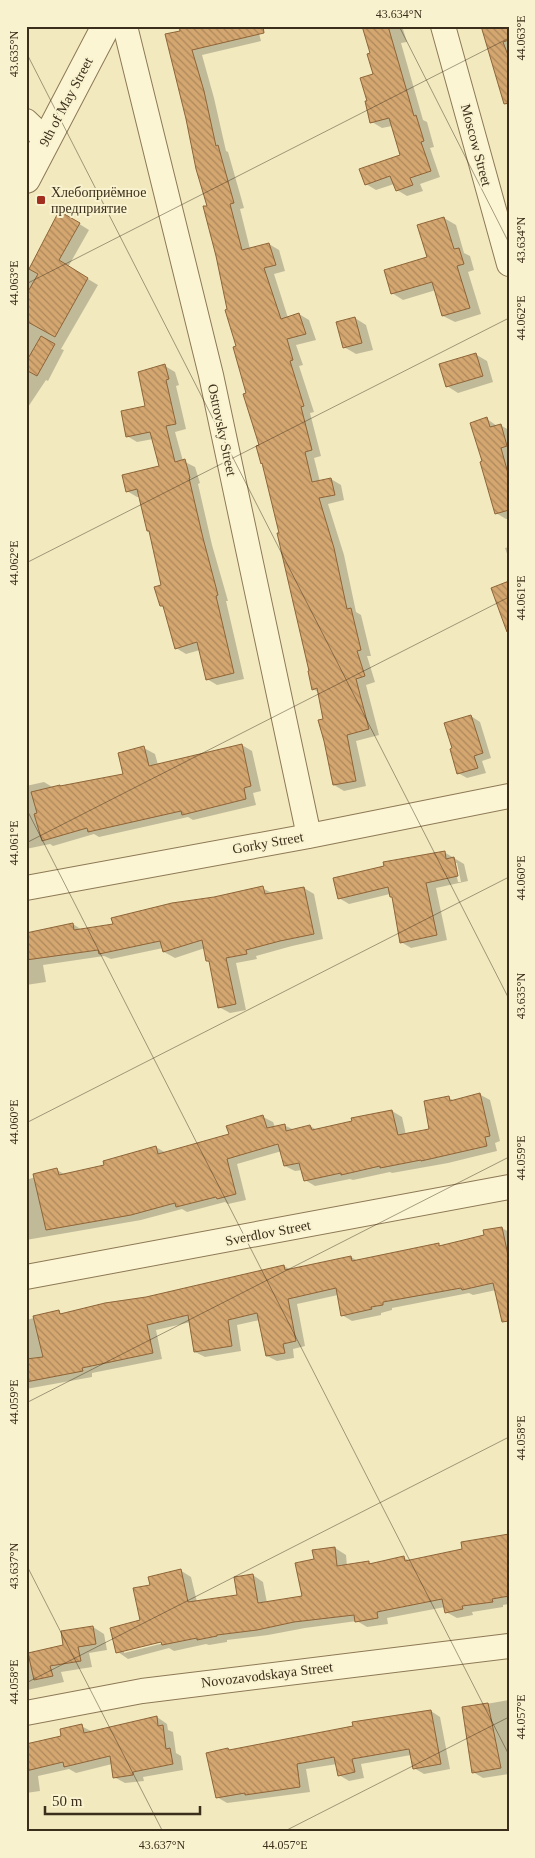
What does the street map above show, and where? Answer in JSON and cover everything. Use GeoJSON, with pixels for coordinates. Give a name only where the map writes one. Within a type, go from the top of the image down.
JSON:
{"type":"FeatureCollection","features":[{"type":"Feature","properties":{"kind":"street","name":"9th of May Street"},"geometry":{"type":"LineString","coordinates":[[26,179],[106,26]]}},
{"type":"Feature","properties":{"kind":"street","name":"Ostrovsky Street"},"geometry":{"type":"LineString","coordinates":[[125,26],[211,375],[309,836]]}},
{"type":"Feature","properties":{"kind":"street","name":"Moscow Street"},"geometry":{"type":"LineString","coordinates":[[443,26],[509,264]]}},
{"type":"Feature","properties":{"kind":"street"},"geometry":{"type":"LineString","coordinates":[[26,121],[46,140]]}},
{"type":"Feature","properties":{"kind":"street","name":"Gorky Street"},"geometry":{"type":"LineString","coordinates":[[26,888],[309,836],[509,796]]}},
{"type":"Feature","properties":{"kind":"street","name":"Sverdlov Street"},"geometry":{"type":"LineString","coordinates":[[26,1278],[509,1187]]}},
{"type":"Feature","properties":{"kind":"street","name":"Novozavodskaya Street"},"geometry":{"type":"LineString","coordinates":[[26,1713],[142,1691],[509,1646]]}},
{"type":"Feature","properties":{"kind":"building"},"geometry":{"type":"Polygon","coordinates":[[[179,26],[263,26],[264,33],[192,50],[204,91],[216,146],[218,145],[234,203],[230,204],[242,250],[269,243],[276,265],[264,268],[281,319],[299,313],[306,334],[287,339],[293,360],[290,361],[304,406],[301,407],[312,450],[305,452],[312,482],[331,478],[335,495],[319,498],[334,548],[347,609],[351,608],[361,650],[357,651],[365,676],[356,679],[369,729],[347,735],[356,781],[333,785],[318,720],[323,719],[317,688],[312,690],[277,533],[279,533],[256,446],[259,445],[243,394],[246,393],[233,347],[236,346],[225,310],[227,309],[216,256],[203,206],[207,206],[196,169],[165,34],[180,31],[179,26]]]}},
{"type":"Feature","properties":{"kind":"building"},"geometry":{"type":"Polygon","coordinates":[[[362,26],[388,26],[414,116],[416,115],[424,141],[421,142],[431,171],[410,178],[413,185],[396,191],[390,176],[365,185],[359,169],[400,155],[389,118],[370,123],[365,101],[367,101],[360,78],[373,74],[367,54],[370,53],[362,26]]]}},
{"type":"Feature","properties":{"kind":"building"},"geometry":{"type":"Polygon","coordinates":[[[481,26],[509,26],[509,40],[503,42],[509,58],[509,103],[504,104],[481,26]]]}},
{"type":"Feature","properties":{"kind":"building"},"geometry":{"type":"Polygon","coordinates":[[[59,211],[80,223],[59,260],[88,278],[55,337],[26,321],[26,295],[38,274],[29,269],[59,211]]]}},
{"type":"Feature","properties":{"kind":"building"},"geometry":{"type":"Polygon","coordinates":[[[444,217],[454,249],[459,248],[464,264],[457,266],[470,308],[442,316],[432,282],[391,294],[384,270],[427,257],[417,225],[444,217]]]}},
{"type":"Feature","properties":{"kind":"building"},"geometry":{"type":"Polygon","coordinates":[[[355,317],[362,343],[343,348],[336,322],[355,317]]]}},
{"type":"Feature","properties":{"kind":"building"},"geometry":{"type":"Polygon","coordinates":[[[41,336],[55,344],[37,376],[26,370],[26,362],[41,336]]]}},
{"type":"Feature","properties":{"kind":"building"},"geometry":{"type":"Polygon","coordinates":[[[476,353],[483,376],[446,387],[439,364],[476,353]]]}},
{"type":"Feature","properties":{"kind":"building"},"geometry":{"type":"Polygon","coordinates":[[[165,364],[169,379],[166,380],[176,424],[166,426],[175,462],[185,459],[218,595],[216,596],[234,673],[206,680],[197,642],[175,649],[163,606],[160,606],[154,587],[161,585],[137,489],[126,492],[122,475],[159,466],[150,432],[126,437],[121,411],[145,406],[138,372],[165,364]]]}},
{"type":"Feature","properties":{"kind":"building"},"geometry":{"type":"Polygon","coordinates":[[[487,417],[490,427],[501,424],[507,446],[501,448],[509,477],[509,510],[495,514],[480,462],[482,461],[470,423],[487,417]]]}},
{"type":"Feature","properties":{"kind":"building"},"geometry":{"type":"Polygon","coordinates":[[[509,581],[509,632],[507,632],[491,588],[509,581]]]}},
{"type":"Feature","properties":{"kind":"building"},"geometry":{"type":"Polygon","coordinates":[[[471,715],[483,753],[474,756],[478,768],[457,774],[450,749],[452,748],[444,723],[471,715]]]}},
{"type":"Feature","properties":{"kind":"building"},"geometry":{"type":"Polygon","coordinates":[[[242,744],[251,786],[244,788],[246,799],[182,815],[181,811],[88,832],[87,828],[42,841],[34,814],[37,813],[31,792],[123,774],[118,753],[144,746],[149,766],[242,744]]]}},
{"type":"Feature","properties":{"kind":"building"},"geometry":{"type":"Polygon","coordinates":[[[445,851],[446,859],[454,857],[458,876],[426,883],[437,935],[400,943],[392,897],[390,897],[388,887],[338,899],[333,878],[384,866],[383,862],[445,851]]]}},
{"type":"Feature","properties":{"kind":"building"},"geometry":{"type":"Polygon","coordinates":[[[263,886],[265,894],[304,887],[314,934],[246,950],[247,954],[226,958],[236,1004],[218,1008],[209,961],[206,961],[202,940],[163,952],[160,941],[99,954],[98,950],[26,960],[26,933],[73,923],[74,930],[113,924],[111,918],[172,903],[214,897],[263,886]]]}},
{"type":"Feature","properties":{"kind":"building"},"geometry":{"type":"Polygon","coordinates":[[[480,1093],[490,1136],[485,1137],[487,1146],[421,1161],[380,1168],[380,1166],[304,1181],[299,1163],[284,1166],[278,1144],[227,1159],[236,1194],[176,1207],[175,1203],[131,1215],[46,1230],[33,1174],[57,1168],[59,1175],[104,1165],[103,1161],[156,1146],[158,1154],[229,1134],[226,1126],[263,1115],[267,1128],[285,1124],[286,1131],[310,1125],[312,1130],[352,1121],[351,1118],[392,1110],[398,1135],[429,1129],[424,1101],[449,1096],[450,1101],[480,1093]]]}},
{"type":"Feature","properties":{"kind":"building"},"geometry":{"type":"Polygon","coordinates":[[[502,1227],[509,1260],[509,1321],[502,1322],[493,1283],[462,1290],[461,1288],[383,1302],[383,1305],[371,1307],[372,1309],[341,1316],[336,1288],[288,1299],[296,1341],[283,1344],[285,1353],[266,1356],[257,1313],[228,1320],[232,1346],[194,1352],[188,1315],[147,1325],[153,1353],[82,1368],[83,1371],[26,1382],[26,1359],[43,1357],[33,1316],[59,1310],[60,1314],[105,1303],[146,1297],[284,1265],[285,1270],[351,1256],[352,1261],[439,1243],[439,1246],[484,1235],[483,1230],[502,1227]]]}},
{"type":"Feature","properties":{"kind":"building"},"geometry":{"type":"Polygon","coordinates":[[[509,1534],[509,1596],[492,1599],[493,1602],[462,1606],[463,1609],[445,1613],[442,1599],[377,1612],[378,1618],[355,1622],[354,1615],[294,1622],[197,1640],[197,1638],[162,1645],[161,1642],[116,1653],[110,1628],[140,1620],[133,1588],[150,1585],[148,1577],[181,1569],[188,1602],[237,1595],[234,1577],[253,1574],[258,1603],[302,1596],[295,1563],[314,1559],[312,1550],[335,1547],[337,1566],[369,1561],[369,1564],[404,1556],[405,1561],[462,1549],[461,1542],[509,1534]]]}},
{"type":"Feature","properties":{"kind":"building"},"geometry":{"type":"Polygon","coordinates":[[[93,1626],[96,1644],[78,1647],[81,1661],[50,1666],[53,1676],[34,1680],[28,1653],[63,1645],[61,1631],[93,1626]]]}},
{"type":"Feature","properties":{"kind":"building"},"geometry":{"type":"Polygon","coordinates":[[[488,1703],[501,1768],[472,1773],[462,1707],[488,1703]]]}},
{"type":"Feature","properties":{"kind":"building"},"geometry":{"type":"Polygon","coordinates":[[[431,1710],[441,1764],[413,1769],[409,1749],[352,1759],[355,1772],[338,1776],[334,1757],[297,1764],[300,1787],[216,1798],[206,1753],[353,1726],[352,1722],[431,1710]]]}},
{"type":"Feature","properties":{"kind":"building"},"geometry":{"type":"Polygon","coordinates":[[[157,1716],[158,1726],[163,1725],[166,1749],[170,1748],[173,1764],[133,1772],[133,1775],[113,1778],[110,1756],[64,1767],[63,1762],[26,1771],[26,1744],[61,1736],[60,1729],[82,1724],[84,1733],[157,1716]]]}},
{"type":"Feature","properties":{"kind":"place","name":"Хлебоприёмное предприятие"},"geometry":{"type":"Point","coordinates":[41,200]}}]}
